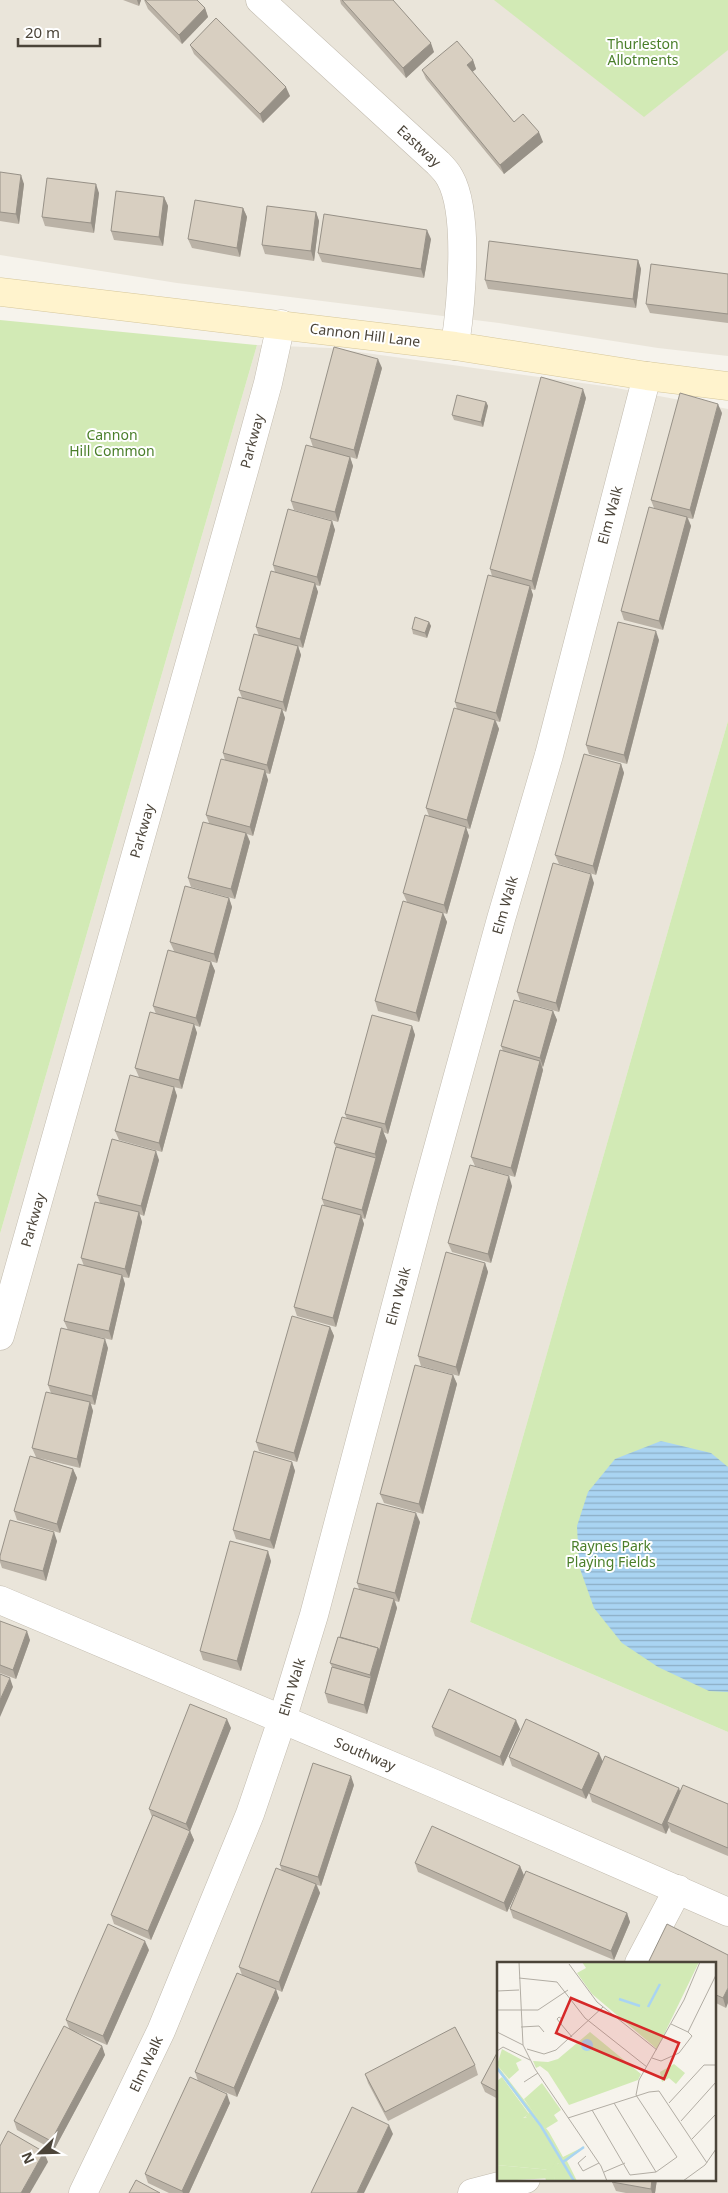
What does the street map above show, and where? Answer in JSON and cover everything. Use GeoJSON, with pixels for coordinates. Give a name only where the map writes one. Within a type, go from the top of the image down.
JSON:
{"type":"FeatureCollection","features":[{"type":"Feature","properties":{"kind":"street","name":"Eastway"},"geometry":{"type":"LineString","coordinates":[[260,0],[438,162],[450,178],[460,217],[462,274],[455,346]]}},
{"type":"Feature","properties":{"kind":"street","name":"Cannon Hill Lane"},"geometry":{"type":"LineString","coordinates":[[0,292],[455,346],[647,376],[728,386]]}},
{"type":"Feature","properties":{"kind":"street","name":"Parkway"},"geometry":{"type":"LineString","coordinates":[[0,1336],[245,467],[268,383],[281,324]]}},
{"type":"Feature","properties":{"kind":"street","name":"Elm Walk"},"geometry":{"type":"LineString","coordinates":[[83,2193],[165,2022],[250,1814],[282,1720],[314,1615],[498,928],[549,755],[647,376]]}},
{"type":"Feature","properties":{"kind":"street","name":"Southway"},"geometry":{"type":"LineString","coordinates":[[0,1600],[728,1912]]}},
{"type":"Feature","properties":{"kind":"street"},"geometry":{"type":"LineString","coordinates":[[640,1962],[678,1889]]}},
{"type":"Feature","properties":{"kind":"street"},"geometry":{"type":"LineString","coordinates":[[472,2193],[522,2180]]}},
{"type":"Feature","properties":{"kind":"street"},"geometry":{"type":"LineString","coordinates":[[521,2193],[526,2180]]}},
{"type":"Feature","properties":{"kind":"shaded area"},"geometry":{"type":"Polygon","coordinates":[[[0,0],[728,0],[728,356],[658,348],[499,323],[177,283],[0,255],[0,0]]]}},
{"type":"Feature","properties":{"kind":"shaded area"},"geometry":{"type":"Polygon","coordinates":[[[257,345],[330,348],[611,387],[728,409],[728,721],[470,1622],[728,1732],[728,2193],[0,2193],[0,1234],[257,345]]]}},
{"type":"Feature","properties":{"kind":"green space","name":"Thurleston Allotments"},"geometry":{"type":"Polygon","coordinates":[[[494,0],[728,0],[728,50],[644,117],[494,0]]]}},
{"type":"Feature","properties":{"kind":"green space","name":"Cannon Hill Common"},"geometry":{"type":"Polygon","coordinates":[[[0,320],[257,345],[0,1234],[0,320]]]}},
{"type":"Feature","properties":{"kind":"green space","name":"Raynes Park Playing Fields"},"geometry":{"type":"Polygon","coordinates":[[[728,721],[728,1732],[470,1622],[728,721]]]}},
{"type":"Feature","properties":{"kind":"water"},"geometry":{"type":"Polygon","coordinates":[[[661,1441],[711,1453],[728,1467],[728,1692],[709,1691],[658,1667],[622,1643],[594,1608],[579,1566],[577,1526],[588,1492],[615,1459],[661,1441]]]}},
{"type":"Feature","properties":{"kind":"building"},"geometry":{"type":"Polygon","coordinates":[[[145,0],[197,0],[205,8],[179,35],[145,0]]]}},
{"type":"Feature","properties":{"kind":"building"},"geometry":{"type":"Polygon","coordinates":[[[342,0],[393,0],[431,43],[403,68],[342,0]]]}},
{"type":"Feature","properties":{"kind":"building"},"geometry":{"type":"Polygon","coordinates":[[[216,18],[286,87],[260,114],[190,45],[216,18]]]}},
{"type":"Feature","properties":{"kind":"building"},"geometry":{"type":"Polygon","coordinates":[[[457,41],[473,60],[467,65],[514,122],[523,114],[539,132],[500,165],[422,70],[457,41]]]}},
{"type":"Feature","properties":{"kind":"building"},"geometry":{"type":"Polygon","coordinates":[[[0,172],[21,175],[16,214],[0,212],[0,172]]]}},
{"type":"Feature","properties":{"kind":"building"},"geometry":{"type":"Polygon","coordinates":[[[47,178],[96,184],[91,223],[42,217],[47,178]]]}},
{"type":"Feature","properties":{"kind":"building"},"geometry":{"type":"Polygon","coordinates":[[[116,191],[164,197],[159,237],[111,231],[116,191]]]}},
{"type":"Feature","properties":{"kind":"building"},"geometry":{"type":"Polygon","coordinates":[[[195,200],[243,208],[237,248],[188,239],[195,200]]]}},
{"type":"Feature","properties":{"kind":"building"},"geometry":{"type":"Polygon","coordinates":[[[267,206],[316,212],[311,251],[262,245],[267,206]]]}},
{"type":"Feature","properties":{"kind":"building"},"geometry":{"type":"Polygon","coordinates":[[[324,214],[427,230],[421,269],[318,253],[324,214]]]}},
{"type":"Feature","properties":{"kind":"building"},"geometry":{"type":"Polygon","coordinates":[[[489,241],[638,260],[633,299],[485,280],[489,241]]]}},
{"type":"Feature","properties":{"kind":"building"},"geometry":{"type":"Polygon","coordinates":[[[651,264],[728,274],[728,314],[646,304],[651,264]]]}},
{"type":"Feature","properties":{"kind":"building"},"geometry":{"type":"Polygon","coordinates":[[[334,347],[378,359],[354,450],[310,438],[334,347]]]}},
{"type":"Feature","properties":{"kind":"building"},"geometry":{"type":"Polygon","coordinates":[[[541,377],[583,389],[532,581],[490,569],[541,377]]]}},
{"type":"Feature","properties":{"kind":"building"},"geometry":{"type":"Polygon","coordinates":[[[680,393],[718,404],[690,510],[651,500],[680,393]]]}},
{"type":"Feature","properties":{"kind":"building"},"geometry":{"type":"Polygon","coordinates":[[[457,395],[486,402],[481,422],[452,415],[457,395]]]}},
{"type":"Feature","properties":{"kind":"building"},"geometry":{"type":"Polygon","coordinates":[[[306,445],[350,457],[335,512],[291,501],[306,445]]]}},
{"type":"Feature","properties":{"kind":"building"},"geometry":{"type":"Polygon","coordinates":[[[649,507],[687,517],[659,621],[621,611],[649,507]]]}},
{"type":"Feature","properties":{"kind":"building"},"geometry":{"type":"Polygon","coordinates":[[[288,509],[332,521],[317,577],[273,565],[288,509]]]}},
{"type":"Feature","properties":{"kind":"building"},"geometry":{"type":"Polygon","coordinates":[[[271,571],[315,583],[300,639],[256,627],[271,571]]]}},
{"type":"Feature","properties":{"kind":"building"},"geometry":{"type":"Polygon","coordinates":[[[488,575],[530,586],[496,713],[455,702],[488,575]]]}},
{"type":"Feature","properties":{"kind":"building"},"geometry":{"type":"Polygon","coordinates":[[[415,617],[429,622],[425,633],[412,629],[415,617]]]}},
{"type":"Feature","properties":{"kind":"building"},"geometry":{"type":"Polygon","coordinates":[[[618,622],[656,631],[624,755],[586,745],[618,622]]]}},
{"type":"Feature","properties":{"kind":"building"},"geometry":{"type":"Polygon","coordinates":[[[254,634],[298,646],[283,702],[239,690],[254,634]]]}},
{"type":"Feature","properties":{"kind":"building"},"geometry":{"type":"Polygon","coordinates":[[[238,697],[282,709],[267,765],[223,753],[238,697]]]}},
{"type":"Feature","properties":{"kind":"building"},"geometry":{"type":"Polygon","coordinates":[[[454,708],[495,720],[467,820],[426,808],[454,708]]]}},
{"type":"Feature","properties":{"kind":"building"},"geometry":{"type":"Polygon","coordinates":[[[584,754],[621,764],[593,866],[555,855],[584,754]]]}},
{"type":"Feature","properties":{"kind":"building"},"geometry":{"type":"Polygon","coordinates":[[[221,759],[265,770],[250,827],[206,815],[221,759]]]}},
{"type":"Feature","properties":{"kind":"building"},"geometry":{"type":"Polygon","coordinates":[[[425,815],[466,827],[444,905],[403,893],[425,815]]]}},
{"type":"Feature","properties":{"kind":"building"},"geometry":{"type":"Polygon","coordinates":[[[203,822],[246,833],[231,889],[188,878],[203,822]]]}},
{"type":"Feature","properties":{"kind":"building"},"geometry":{"type":"Polygon","coordinates":[[[553,863],[591,874],[556,1003],[517,992],[553,863]]]}},
{"type":"Feature","properties":{"kind":"building"},"geometry":{"type":"Polygon","coordinates":[[[185,886],[229,898],[214,954],[170,942],[185,886]]]}},
{"type":"Feature","properties":{"kind":"building"},"geometry":{"type":"Polygon","coordinates":[[[403,901],[443,913],[416,1013],[375,1001],[403,901]]]}},
{"type":"Feature","properties":{"kind":"building"},"geometry":{"type":"Polygon","coordinates":[[[168,950],[211,962],[196,1018],[153,1006],[168,950]]]}},
{"type":"Feature","properties":{"kind":"building"},"geometry":{"type":"Polygon","coordinates":[[[514,1000],[553,1011],[540,1058],[501,1046],[514,1000]]]}},
{"type":"Feature","properties":{"kind":"building"},"geometry":{"type":"Polygon","coordinates":[[[150,1012],[194,1024],[179,1080],[135,1068],[150,1012]]]}},
{"type":"Feature","properties":{"kind":"building"},"geometry":{"type":"Polygon","coordinates":[[[372,1015],[412,1026],[385,1124],[345,1114],[372,1015]]]}},
{"type":"Feature","properties":{"kind":"building"},"geometry":{"type":"Polygon","coordinates":[[[500,1050],[540,1061],[511,1168],[471,1157],[500,1050]]]}},
{"type":"Feature","properties":{"kind":"building"},"geometry":{"type":"Polygon","coordinates":[[[130,1075],[174,1087],[159,1143],[115,1131],[130,1075]]]}},
{"type":"Feature","properties":{"kind":"building"},"geometry":{"type":"Polygon","coordinates":[[[342,1117],[382,1128],[375,1154],[334,1143],[342,1117]]]}},
{"type":"Feature","properties":{"kind":"building"},"geometry":{"type":"Polygon","coordinates":[[[112,1139],[156,1151],[141,1206],[97,1195],[112,1139]]]}},
{"type":"Feature","properties":{"kind":"building"},"geometry":{"type":"Polygon","coordinates":[[[336,1147],[376,1158],[362,1210],[322,1199],[336,1147]]]}},
{"type":"Feature","properties":{"kind":"building"},"geometry":{"type":"Polygon","coordinates":[[[470,1165],[509,1176],[488,1254],[448,1243],[470,1165]]]}},
{"type":"Feature","properties":{"kind":"building"},"geometry":{"type":"Polygon","coordinates":[[[95,1202],[139,1212],[125,1269],[81,1258],[95,1202]]]}},
{"type":"Feature","properties":{"kind":"building"},"geometry":{"type":"Polygon","coordinates":[[[322,1205],[361,1215],[333,1318],[294,1307],[322,1205]]]}},
{"type":"Feature","properties":{"kind":"building"},"geometry":{"type":"Polygon","coordinates":[[[446,1252],[485,1263],[456,1367],[418,1356],[446,1252]]]}},
{"type":"Feature","properties":{"kind":"building"},"geometry":{"type":"Polygon","coordinates":[[[78,1264],[122,1275],[109,1331],[64,1321],[78,1264]]]}},
{"type":"Feature","properties":{"kind":"building"},"geometry":{"type":"Polygon","coordinates":[[[292,1316],[330,1327],[294,1453],[256,1442],[292,1316]]]}},
{"type":"Feature","properties":{"kind":"building"},"geometry":{"type":"Polygon","coordinates":[[[61,1328],[105,1339],[92,1396],[48,1385],[61,1328]]]}},
{"type":"Feature","properties":{"kind":"building"},"geometry":{"type":"Polygon","coordinates":[[[415,1365],[453,1375],[419,1504],[380,1494],[415,1365]]]}},
{"type":"Feature","properties":{"kind":"building"},"geometry":{"type":"Polygon","coordinates":[[[46,1392],[90,1402],[77,1459],[32,1448],[46,1392]]]}},
{"type":"Feature","properties":{"kind":"building"},"geometry":{"type":"Polygon","coordinates":[[[254,1451],[292,1462],[270,1540],[233,1530],[254,1451]]]}},
{"type":"Feature","properties":{"kind":"building"},"geometry":{"type":"Polygon","coordinates":[[[30,1456],[73,1469],[57,1524],[14,1511],[30,1456]]]}},
{"type":"Feature","properties":{"kind":"building"},"geometry":{"type":"Polygon","coordinates":[[[377,1503],[416,1513],[395,1593],[357,1583],[377,1503]]]}},
{"type":"Feature","properties":{"kind":"building"},"geometry":{"type":"Polygon","coordinates":[[[10,1520],[54,1532],[43,1571],[0,1560],[10,1520]]]}},
{"type":"Feature","properties":{"kind":"building"},"geometry":{"type":"Polygon","coordinates":[[[230,1541],[268,1551],[237,1661],[200,1651],[230,1541]]]}},
{"type":"Feature","properties":{"kind":"building"},"geometry":{"type":"Polygon","coordinates":[[[354,1588],[394,1599],[379,1652],[378,1648],[340,1637],[354,1588]]]}},
{"type":"Feature","properties":{"kind":"building"},"geometry":{"type":"Polygon","coordinates":[[[0,1621],[27,1631],[13,1670],[0,1665],[0,1621]]]}},
{"type":"Feature","properties":{"kind":"building"},"geometry":{"type":"Polygon","coordinates":[[[338,1637],[378,1648],[370,1675],[330,1663],[338,1637]]]}},
{"type":"Feature","properties":{"kind":"building"},"geometry":{"type":"Polygon","coordinates":[[[332,1667],[371,1678],[364,1705],[325,1693],[332,1667]]]}},
{"type":"Feature","properties":{"kind":"building"},"geometry":{"type":"Polygon","coordinates":[[[0,1674],[10,1678],[0,1700],[0,1674]]]}},
{"type":"Feature","properties":{"kind":"building"},"geometry":{"type":"Polygon","coordinates":[[[449,1689],[516,1720],[500,1757],[432,1727],[449,1689]]]}},
{"type":"Feature","properties":{"kind":"building"},"geometry":{"type":"Polygon","coordinates":[[[190,1704],[227,1719],[186,1824],[149,1809],[190,1704]]]}},
{"type":"Feature","properties":{"kind":"building"},"geometry":{"type":"Polygon","coordinates":[[[526,1719],[599,1753],[582,1790],[509,1757],[526,1719]]]}},
{"type":"Feature","properties":{"kind":"building"},"geometry":{"type":"Polygon","coordinates":[[[605,1756],[679,1788],[662,1825],[589,1793],[605,1756]]]}},
{"type":"Feature","properties":{"kind":"building"},"geometry":{"type":"Polygon","coordinates":[[[313,1763],[351,1776],[318,1877],[280,1865],[313,1763]]]}},
{"type":"Feature","properties":{"kind":"building"},"geometry":{"type":"Polygon","coordinates":[[[683,1785],[728,1804],[728,1848],[667,1822],[683,1785]]]}},
{"type":"Feature","properties":{"kind":"building"},"geometry":{"type":"Polygon","coordinates":[[[153,1815],[190,1831],[148,1931],[111,1915],[153,1815]]]}},
{"type":"Feature","properties":{"kind":"building"},"geometry":{"type":"Polygon","coordinates":[[[432,1826],[520,1866],[504,1903],[415,1863],[432,1826]]]}},
{"type":"Feature","properties":{"kind":"building"},"geometry":{"type":"Polygon","coordinates":[[[276,1868],[316,1884],[279,1982],[239,1967],[276,1868]]]}},
{"type":"Feature","properties":{"kind":"building"},"geometry":{"type":"Polygon","coordinates":[[[526,1871],[627,1913],[611,1951],[510,1909],[526,1871]]]}},
{"type":"Feature","properties":{"kind":"building"},"geometry":{"type":"Polygon","coordinates":[[[108,1924],[145,1941],[103,2036],[66,2020],[108,1924]]]}},
{"type":"Feature","properties":{"kind":"building"},"geometry":{"type":"Polygon","coordinates":[[[667,1924],[728,1955],[728,1988],[723,1998],[716,1995],[716,1962],[649,1961],[667,1924]]]}},
{"type":"Feature","properties":{"kind":"building"},"geometry":{"type":"Polygon","coordinates":[[[237,1973],[276,1989],[234,2088],[195,2072],[237,1973]]]}},
{"type":"Feature","properties":{"kind":"building"},"geometry":{"type":"Polygon","coordinates":[[[64,2026],[102,2046],[51,2141],[14,2121],[64,2026]]]}},
{"type":"Feature","properties":{"kind":"building"},"geometry":{"type":"Polygon","coordinates":[[[455,2027],[475,2065],[385,2112],[365,2074],[455,2027]]]}},
{"type":"Feature","properties":{"kind":"building"},"geometry":{"type":"Polygon","coordinates":[[[497,2053],[497,2091],[481,2083],[497,2053]]]}},
{"type":"Feature","properties":{"kind":"building"},"geometry":{"type":"Polygon","coordinates":[[[190,2077],[227,2094],[182,2191],[145,2174],[190,2077]]]}},
{"type":"Feature","properties":{"kind":"building"},"geometry":{"type":"Polygon","coordinates":[[[352,2107],[389,2125],[357,2193],[311,2193],[352,2107]]]}},
{"type":"Feature","properties":{"kind":"building"},"geometry":{"type":"Polygon","coordinates":[[[8,2131],[44,2152],[21,2193],[0,2193],[0,2146],[8,2131]]]}},
{"type":"Feature","properties":{"kind":"building"},"geometry":{"type":"Polygon","coordinates":[[[136,2180],[160,2193],[129,2193],[136,2180]]]}},
{"type":"Feature","properties":{"kind":"building"},"geometry":{"type":"Polygon","coordinates":[[[613,2180],[652,2180],[651,2189],[612,2182],[613,2180]]]}}]}
